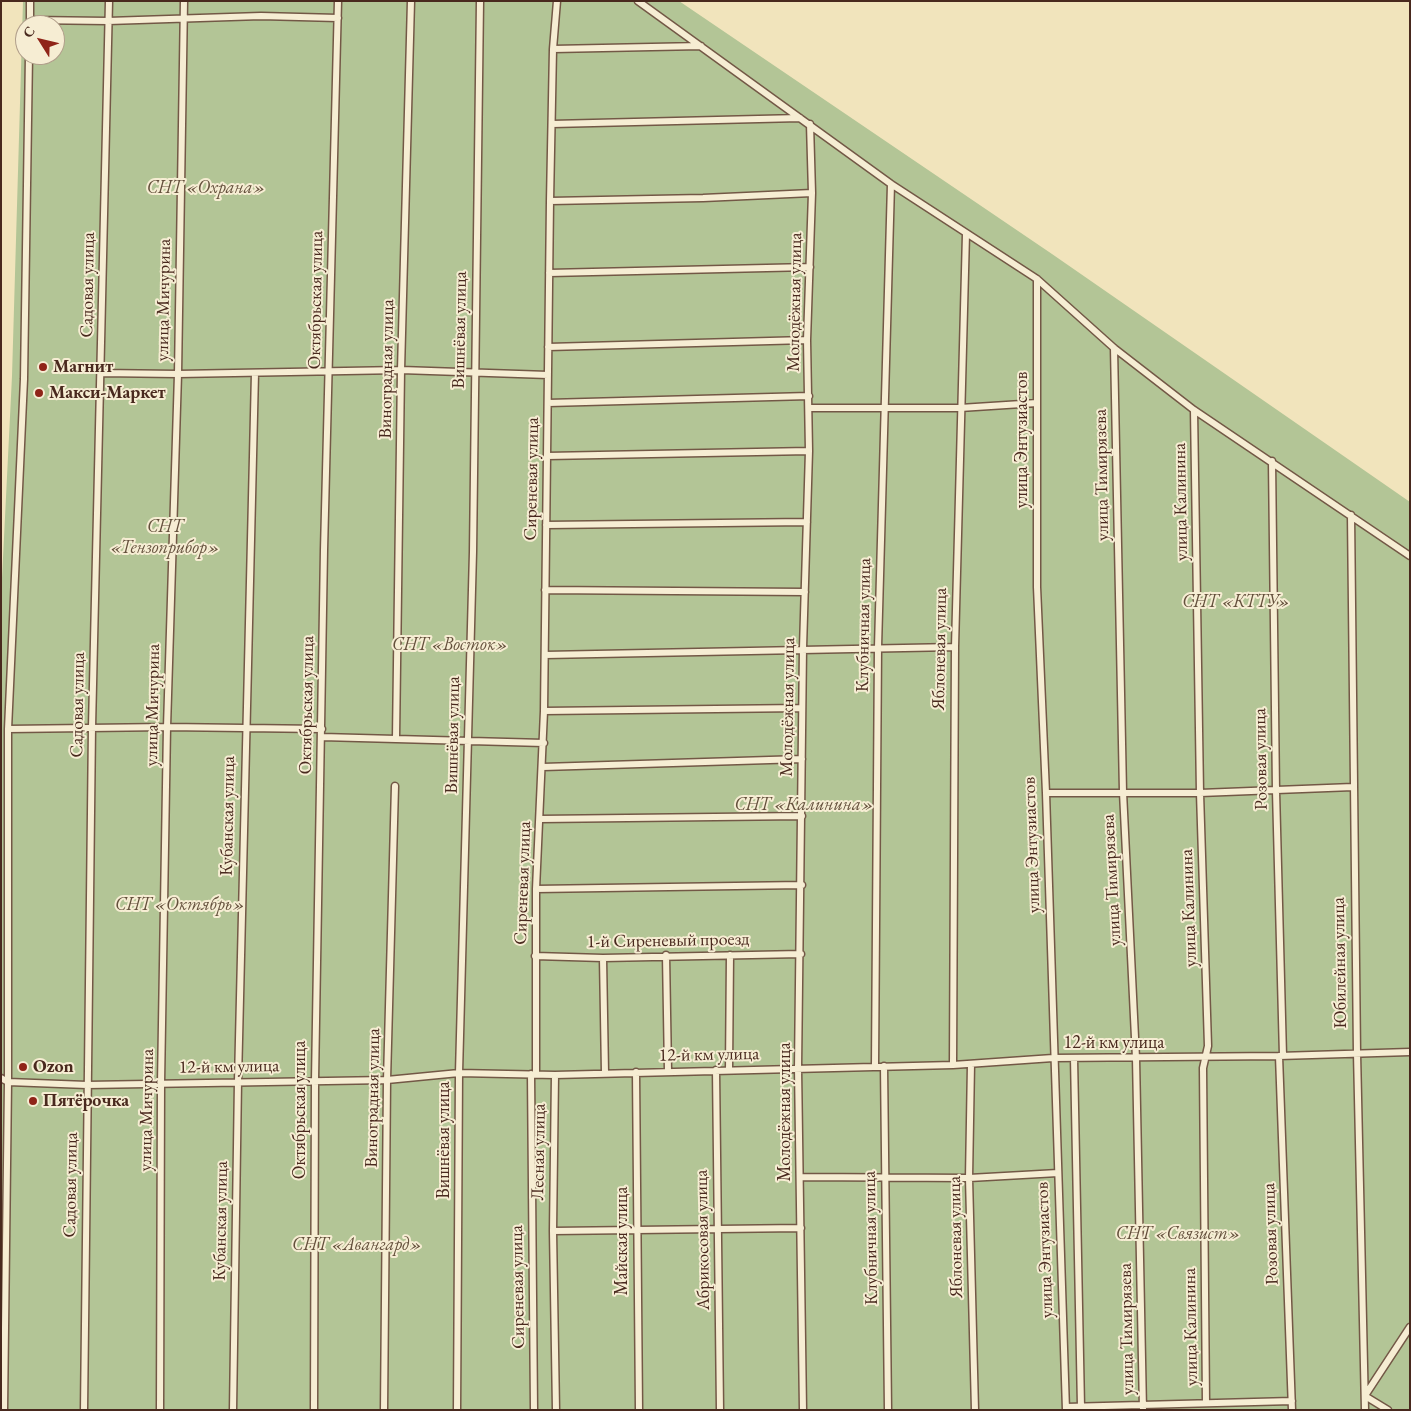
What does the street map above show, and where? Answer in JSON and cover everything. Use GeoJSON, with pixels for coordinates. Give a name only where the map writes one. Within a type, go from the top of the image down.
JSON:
{"type":"FeatureCollection","features":[{"type":"Feature","properties":{"kind":"street"},"geometry":{"type":"LineString","coordinates":[[30,1],[30,15]]}},
{"type":"Feature","properties":{"kind":"street","name":"Садовая улица"},"geometry":{"type":"LineString","coordinates":[[84,1410],[92,727],[109,1]]}},
{"type":"Feature","properties":{"kind":"street","name":"улица Мичурина"},"geometry":{"type":"LineString","coordinates":[[160,1410],[161,1084],[167,727],[178,374],[184,1]]}},
{"type":"Feature","properties":{"kind":"street","name":"Октябрьская улица"},"geometry":{"type":"LineString","coordinates":[[314,1410],[315,1080],[338,1]]}},
{"type":"Feature","properties":{"kind":"street","name":"Виноградная улица"},"geometry":{"type":"LineString","coordinates":[[396,738],[401,370],[411,1]]}},
{"type":"Feature","properties":{"kind":"street","name":"Вишнёвая улица"},"geometry":{"type":"LineString","coordinates":[[457,1410],[459,1074],[468,739],[480,1]]}},
{"type":"Feature","properties":{"kind":"street","name":"Сиреневая улица"},"geometry":{"type":"LineString","coordinates":[[534,1410],[533,1074],[536,890],[544,743],[550,201],[553,48],[557,1]]}},
{"type":"Feature","properties":{"kind":"street"},"geometry":{"type":"LineString","coordinates":[[638,1],[891,184],[1037,279],[1114,348],[1194,410],[1410,556]]}},
{"type":"Feature","properties":{"kind":"street"},"geometry":{"type":"LineString","coordinates":[[65,22],[260,16],[338,18]]}},
{"type":"Feature","properties":{"kind":"street"},"geometry":{"type":"LineString","coordinates":[[553,48],[701,46]]}},
{"type":"Feature","properties":{"kind":"street"},"geometry":{"type":"LineString","coordinates":[[4,1410],[8,1082],[8,729],[24,379],[29,65]]}},
{"type":"Feature","properties":{"kind":"street"},"geometry":{"type":"LineString","coordinates":[[552,124],[801,118]]}},
{"type":"Feature","properties":{"kind":"street","name":"Молодёжная улица"},"geometry":{"type":"LineString","coordinates":[[804,1410],[798,1068],[802,886],[803,648],[809,451],[807,340],[812,193],[810,124]]}},
{"type":"Feature","properties":{"kind":"street","name":"Клубничная улица"},"geometry":{"type":"LineString","coordinates":[[874,1066],[878,646],[891,184]]}},
{"type":"Feature","properties":{"kind":"street"},"geometry":{"type":"LineString","coordinates":[[550,201],[704,198],[812,193]]}},
{"type":"Feature","properties":{"kind":"street","name":"Яблоневая улица"},"geometry":{"type":"LineString","coordinates":[[953,1065],[955,646],[966,234]]}},
{"type":"Feature","properties":{"kind":"street"},"geometry":{"type":"LineString","coordinates":[[549,273],[810,267]]}},
{"type":"Feature","properties":{"kind":"street","name":"улица Энтузиастов"},"geometry":{"type":"LineString","coordinates":[[1037,279],[1037,587],[1046,793],[1053,1058],[1066,1408]]}},
{"type":"Feature","properties":{"kind":"street"},"geometry":{"type":"LineString","coordinates":[[548,347],[807,340]]}},
{"type":"Feature","properties":{"kind":"street","name":"улица Тимирязева"},"geometry":{"type":"LineString","coordinates":[[1114,348],[1123,792],[1136,1058],[1143,1407]]}},
{"type":"Feature","properties":{"kind":"street"},"geometry":{"type":"LineString","coordinates":[[101,373],[178,374],[401,370],[548,374]]}},
{"type":"Feature","properties":{"kind":"street","name":"Кубанская улица"},"geometry":{"type":"LineString","coordinates":[[233,1410],[245,728],[255,373]]}},
{"type":"Feature","properties":{"kind":"street"},"geometry":{"type":"LineString","coordinates":[[548,403],[809,396]]}},
{"type":"Feature","properties":{"kind":"street"},"geometry":{"type":"LineString","coordinates":[[809,408],[960,408],[1037,403]]}},
{"type":"Feature","properties":{"kind":"street","name":"улица Калинина"},"geometry":{"type":"LineString","coordinates":[[1194,410],[1200,793],[1208,1046],[1203,1068],[1206,1403]]}},
{"type":"Feature","properties":{"kind":"street"},"geometry":{"type":"LineString","coordinates":[[547,456],[809,451]]}},
{"type":"Feature","properties":{"kind":"street","name":"Розовая улица"},"geometry":{"type":"LineString","coordinates":[[1272,461],[1281,1056],[1292,1410]]}},
{"type":"Feature","properties":{"kind":"street","name":"Юбилейная улица"},"geometry":{"type":"LineString","coordinates":[[1351,515],[1357,1053],[1365,1410]]}},
{"type":"Feature","properties":{"kind":"street"},"geometry":{"type":"LineString","coordinates":[[546,525],[807,522]]}},
{"type":"Feature","properties":{"kind":"street"},"geometry":{"type":"LineString","coordinates":[[545,590],[805,592]]}},
{"type":"Feature","properties":{"kind":"street"},"geometry":{"type":"LineString","coordinates":[[545,655],[878,646],[955,646]]}},
{"type":"Feature","properties":{"kind":"street"},"geometry":{"type":"LineString","coordinates":[[544,710],[802,708]]}},
{"type":"Feature","properties":{"kind":"street"},"geometry":{"type":"LineString","coordinates":[[8,729],[92,727],[322,729]]}},
{"type":"Feature","properties":{"kind":"street"},"geometry":{"type":"LineString","coordinates":[[322,737],[468,739],[544,743]]}},
{"type":"Feature","properties":{"kind":"street"},"geometry":{"type":"LineString","coordinates":[[543,767],[802,759]]}},
{"type":"Feature","properties":{"kind":"street","name":"Виноградная улица"},"geometry":{"type":"LineString","coordinates":[[384,1410],[388,1080],[395,786]]}},
{"type":"Feature","properties":{"kind":"street"},"geometry":{"type":"LineString","coordinates":[[1046,793],[1200,793],[1353,787]]}},
{"type":"Feature","properties":{"kind":"street"},"geometry":{"type":"LineString","coordinates":[[540,819],[802,816]]}},
{"type":"Feature","properties":{"kind":"street"},"geometry":{"type":"LineString","coordinates":[[536,890],[802,886]]}},
{"type":"Feature","properties":{"kind":"street","name":"1-й Сиреневый проезд"},"geometry":{"type":"LineString","coordinates":[[535,956],[603,958],[666,955],[800,954]]}},
{"type":"Feature","properties":{"kind":"street"},"geometry":{"type":"LineString","coordinates":[[666,955],[668,1071]]}},
{"type":"Feature","properties":{"kind":"street"},"geometry":{"type":"LineString","coordinates":[[729,1070],[730,955]]}},
{"type":"Feature","properties":{"kind":"street"},"geometry":{"type":"LineString","coordinates":[[603,958],[604,1073]]}},
{"type":"Feature","properties":{"kind":"street","name":"12-й км улица"},"geometry":{"type":"LineString","coordinates":[[8,1082],[88,1085],[388,1080],[459,1074],[555,1075],[953,1065],[1053,1058],[1281,1056],[1410,1052]]}},
{"type":"Feature","properties":{"kind":"street"},"geometry":{"type":"LineString","coordinates":[[1074,1058],[1081,1407]]}},
{"type":"Feature","properties":{"kind":"street","name":"Яблоневая улица"},"geometry":{"type":"LineString","coordinates":[[971,1064],[969,1178],[975,1410]]}},
{"type":"Feature","properties":{"kind":"street","name":"Клубничная улица"},"geometry":{"type":"LineString","coordinates":[[884,1066],[888,1410]]}},
{"type":"Feature","properties":{"kind":"street","name":"Абрикосовая улица"},"geometry":{"type":"LineString","coordinates":[[716,1070],[720,1410]]}},
{"type":"Feature","properties":{"kind":"street","name":"Майская улица"},"geometry":{"type":"LineString","coordinates":[[636,1072],[639,1410]]}},
{"type":"Feature","properties":{"kind":"street","name":"Лесная улица"},"geometry":{"type":"LineString","coordinates":[[555,1075],[553,1231],[556,1410]]}},
{"type":"Feature","properties":{"kind":"street"},"geometry":{"type":"LineString","coordinates":[[1,1078],[8,1082]]}},
{"type":"Feature","properties":{"kind":"street"},"geometry":{"type":"LineString","coordinates":[[800,1178],[885,1176],[969,1178],[1058,1173]]}},
{"type":"Feature","properties":{"kind":"street"},"geometry":{"type":"LineString","coordinates":[[553,1231],[801,1228]]}},
{"type":"Feature","properties":{"kind":"street"},"geometry":{"type":"LineString","coordinates":[[1388,1410],[1365,1396],[1410,1327]]}},
{"type":"Feature","properties":{"kind":"street"},"geometry":{"type":"LineString","coordinates":[[1066,1408],[1143,1407],[1206,1403],[1221,1406],[1292,1401]]}},
{"type":"Feature","properties":{"kind":"green space"},"geometry":{"type":"Polygon","coordinates":[[[23,1],[679,1],[1052,254],[1410,502],[1410,1410],[1,1410],[1,598],[12,376],[21,65],[65,65],[65,15],[23,15],[23,1]]]}},
{"type":"Feature","properties":{"kind":"place","name":"Магнит"},"geometry":{"type":"Point","coordinates":[43,367]}},
{"type":"Feature","properties":{"kind":"place","name":"Макси-Маркет"},"geometry":{"type":"Point","coordinates":[39,393]}},
{"type":"Feature","properties":{"kind":"place","name":"Ozon"},"geometry":{"type":"Point","coordinates":[23,1067]}},
{"type":"Feature","properties":{"kind":"place","name":"Пятёрочка"},"geometry":{"type":"Point","coordinates":[33,1101]}},
{"type":"Feature","properties":{"kind":"park label","name":"СНТ «Охрана»"},"geometry":{"type":"Point","coordinates":[206,188]}},
{"type":"Feature","properties":{"kind":"park label","name":"СНТ «Тензоприбор»"},"geometry":{"type":"Point","coordinates":[165,537]}},
{"type":"Feature","properties":{"kind":"park label","name":"СНТ «КТТУ»"},"geometry":{"type":"Point","coordinates":[1236,602]}},
{"type":"Feature","properties":{"kind":"park label","name":"СНТ «Восток»"},"geometry":{"type":"Point","coordinates":[450,645]}},
{"type":"Feature","properties":{"kind":"park label","name":"СНТ «Калинина»"},"geometry":{"type":"Point","coordinates":[804,805]}},
{"type":"Feature","properties":{"kind":"park label","name":"СНТ «Октябрь»"},"geometry":{"type":"Point","coordinates":[180,905]}},
{"type":"Feature","properties":{"kind":"park label","name":"СНТ «Связист»"},"geometry":{"type":"Point","coordinates":[1178,1234]}},
{"type":"Feature","properties":{"kind":"park label","name":"СНТ «Авангард»"},"geometry":{"type":"Point","coordinates":[357,1245]}}]}
